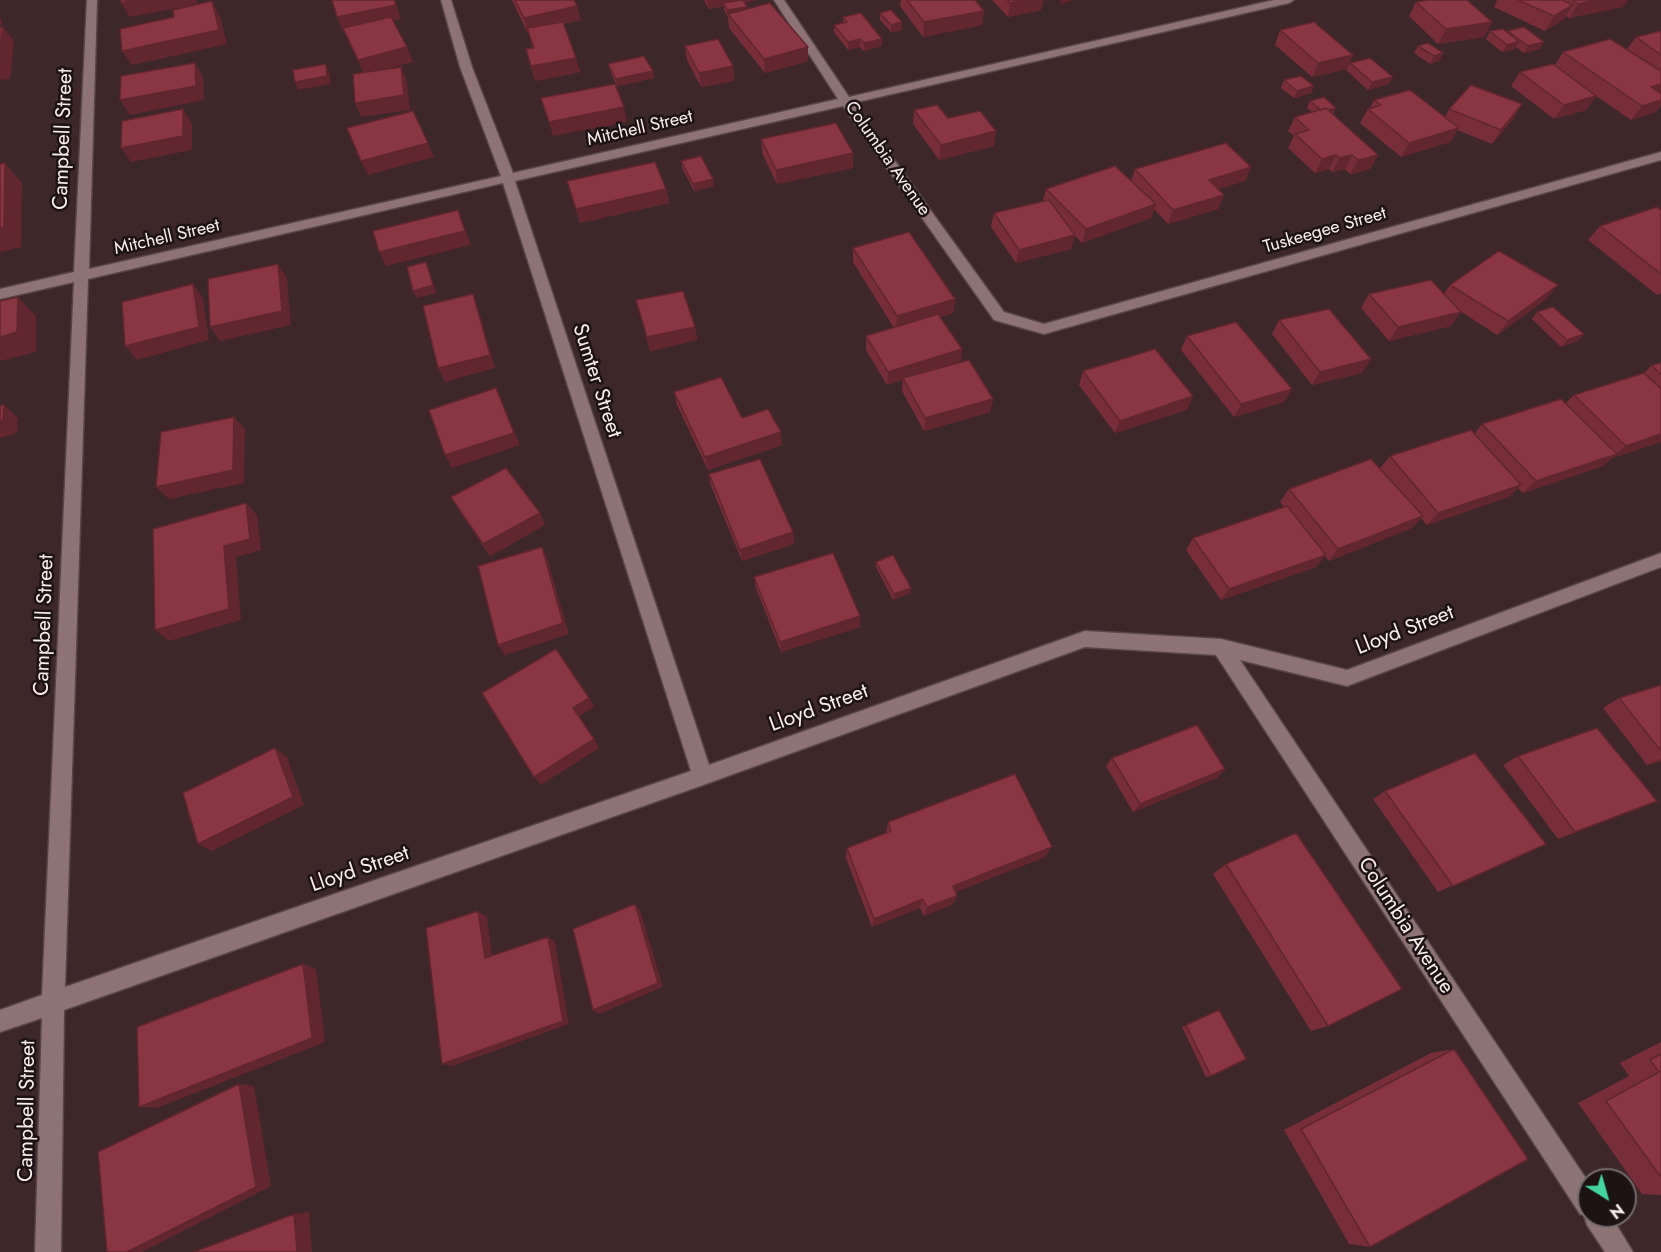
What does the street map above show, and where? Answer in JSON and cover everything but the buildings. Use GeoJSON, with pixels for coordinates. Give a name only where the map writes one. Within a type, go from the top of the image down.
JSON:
{"type":"FeatureCollection","features":[{"type":"Feature","properties":{"kind":"street","name":"Campbell Street"},"geometry":{"type":"LineString","coordinates":[[48,1252],[52,1003],[92,0]]}},
{"type":"Feature","properties":{"kind":"street","name":"Sumter Street"},"geometry":{"type":"LineString","coordinates":[[446,0],[466,67],[508,178],[703,776]]}},
{"type":"Feature","properties":{"kind":"street","name":"Columbia Avenue"},"geometry":{"type":"LineString","coordinates":[[779,0],[845,100],[999,316]]}},
{"type":"Feature","properties":{"kind":"street","name":"Mitchell Street"},"geometry":{"type":"LineString","coordinates":[[0,294],[1289,0]]}},
{"type":"Feature","properties":{"kind":"street","name":"Tuskeegee Street"},"geometry":{"type":"LineString","coordinates":[[999,316],[1044,329],[1661,156]]}},
{"type":"Feature","properties":{"kind":"street","name":"Lloyd Street"},"geometry":{"type":"LineString","coordinates":[[0,1021],[703,776],[1085,639],[1221,647],[1347,678],[1661,560]]}},
{"type":"Feature","properties":{"kind":"street","name":"Columbia Avenue"},"geometry":{"type":"LineString","coordinates":[[1221,647],[1577,1187]]}},
{"type":"Feature","properties":{"kind":"street"},"geometry":{"type":"LineString","coordinates":[[1604,1228],[1620,1252]]}}]}
